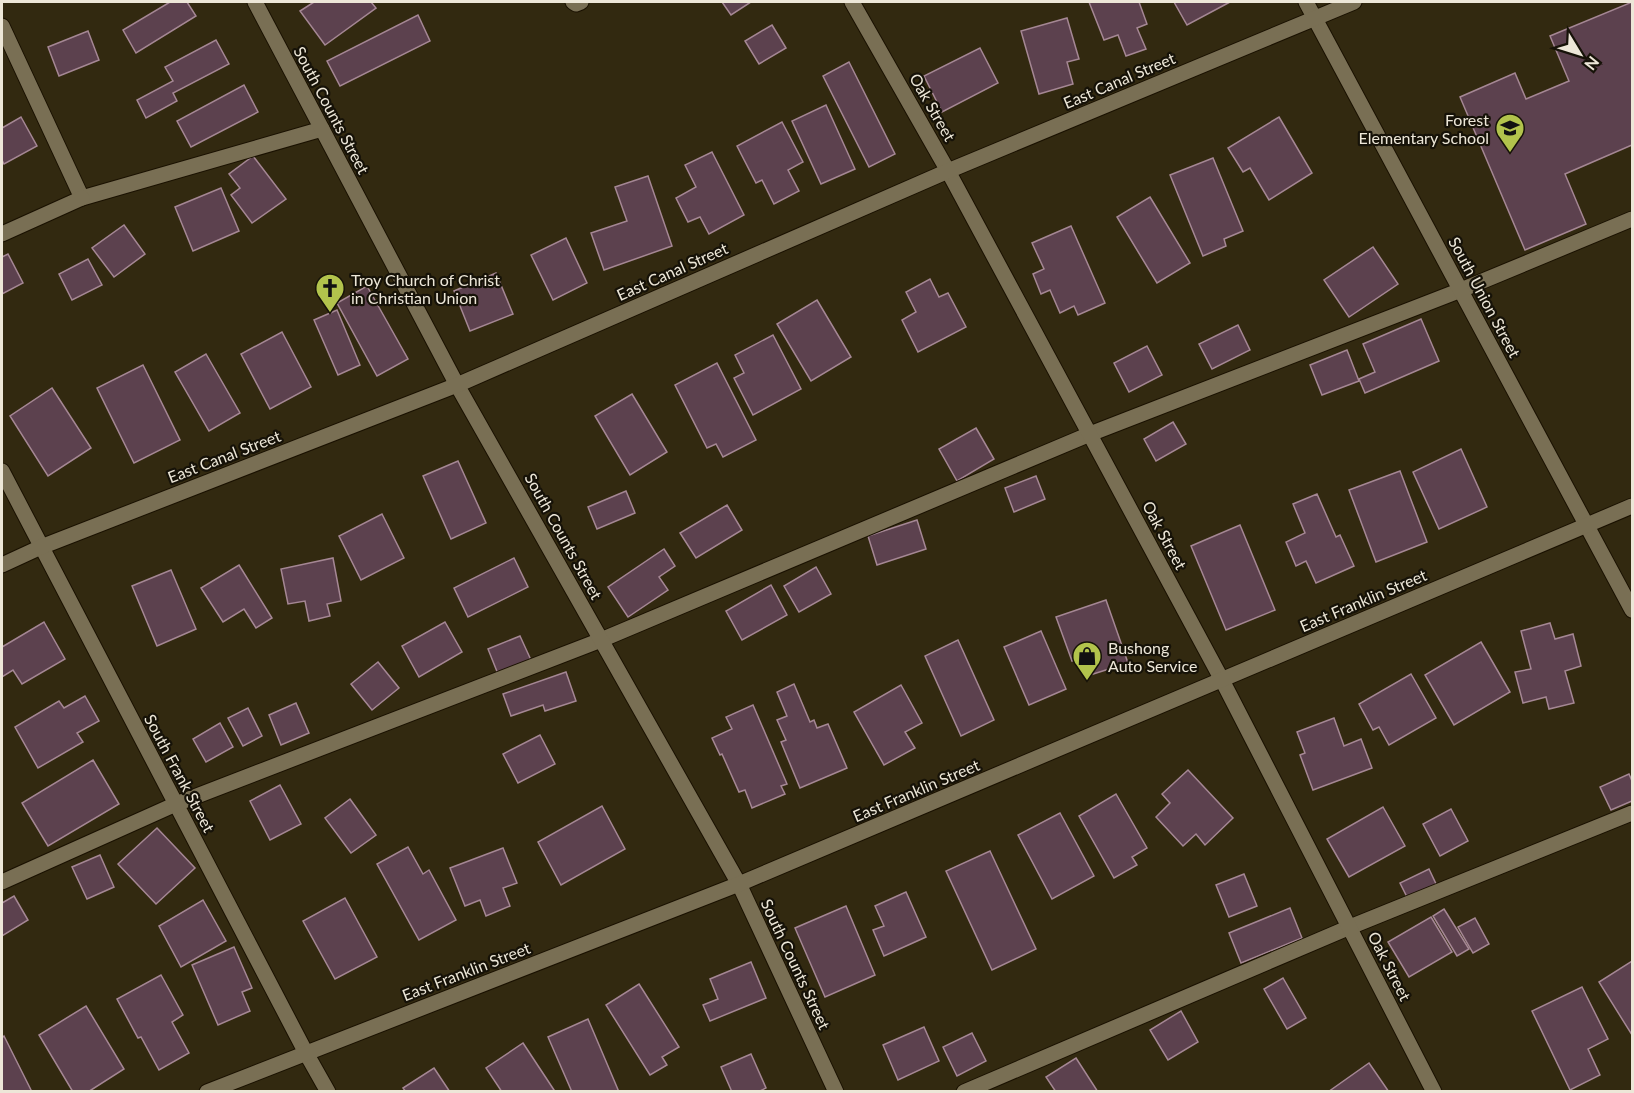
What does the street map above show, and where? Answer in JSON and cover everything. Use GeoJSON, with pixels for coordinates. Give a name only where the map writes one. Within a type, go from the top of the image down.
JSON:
{"type":"FeatureCollection","features":[{"type":"Feature","properties":{"kind":"street","name":"South Counts Street"},"geometry":{"type":"LineString","coordinates":[[255,2],[457,385],[739,884],[836,1092]]}},
{"type":"Feature","properties":{"kind":"street"},"geometry":{"type":"LineString","coordinates":[[573,2],[576,4],[581,2]]}},
{"type":"Feature","properties":{"kind":"street","name":"Oak Street"},"geometry":{"type":"LineString","coordinates":[[852,2],[948,171],[1222,680],[1434,1092]]}},
{"type":"Feature","properties":{"kind":"street","name":"South Union Street"},"geometry":{"type":"LineString","coordinates":[[1306,2],[1632,610]]}},
{"type":"Feature","properties":{"kind":"street","name":"East Canal Street"},"geometry":{"type":"LineString","coordinates":[[2,565],[41,547],[457,385],[948,171],[1354,2]]}},
{"type":"Feature","properties":{"kind":"street"},"geometry":{"type":"LineString","coordinates":[[2,26],[82,198]]}},
{"type":"Feature","properties":{"kind":"street"},"geometry":{"type":"LineString","coordinates":[[2,234],[82,198],[322,129]]}},
{"type":"Feature","properties":{"kind":"street"},"geometry":{"type":"LineString","coordinates":[[2,882],[176,804],[601,640],[1090,434],[1461,290],[1632,219]]}},
{"type":"Feature","properties":{"kind":"street","name":"South Frank Street"},"geometry":{"type":"LineString","coordinates":[[2,471],[328,1092]]}},
{"type":"Feature","properties":{"kind":"street","name":"East Franklin Street"},"geometry":{"type":"LineString","coordinates":[[207,1092],[739,884],[1632,506]]}},
{"type":"Feature","properties":{"kind":"street"},"geometry":{"type":"LineString","coordinates":[[964,1092],[1350,927],[1632,813]]}},
{"type":"Feature","properties":{"kind":"building"},"geometry":{"type":"Polygon","coordinates":[[[170,2],[187,2],[196,16],[136,53],[123,30],[170,2]]]}},
{"type":"Feature","properties":{"kind":"building"},"geometry":{"type":"Polygon","coordinates":[[[314,2],[371,2],[376,8],[325,45],[300,11],[314,2]]]}},
{"type":"Feature","properties":{"kind":"building"},"geometry":{"type":"Polygon","coordinates":[[[722,2],[751,2],[731,15],[722,2]]]}},
{"type":"Feature","properties":{"kind":"building"},"geometry":{"type":"Polygon","coordinates":[[[1089,2],[1139,2],[1147,24],[1137,28],[1146,49],[1126,56],[1118,35],[1104,40],[1089,2]]]}},
{"type":"Feature","properties":{"kind":"building"},"geometry":{"type":"Polygon","coordinates":[[[1174,2],[1230,2],[1187,25],[1174,2]]]}},
{"type":"Feature","properties":{"kind":"building"},"geometry":{"type":"Polygon","coordinates":[[[1632,2],[1632,145],[1565,174],[1586,224],[1525,250],[1460,97],[1515,73],[1526,99],[1569,81],[1550,36],[1632,2]]]}},
{"type":"Feature","properties":{"kind":"building"},"geometry":{"type":"Polygon","coordinates":[[[418,15],[430,41],[340,86],[327,61],[418,15]]]}},
{"type":"Feature","properties":{"kind":"building"},"geometry":{"type":"Polygon","coordinates":[[[1067,18],[1079,59],[1067,62],[1073,84],[1039,94],[1021,31],[1067,18]]]}},
{"type":"Feature","properties":{"kind":"building"},"geometry":{"type":"Polygon","coordinates":[[[772,25],[786,48],[759,64],[745,41],[772,25]]]}},
{"type":"Feature","properties":{"kind":"building"},"geometry":{"type":"Polygon","coordinates":[[[88,31],[99,60],[59,76],[48,47],[88,31]]]}},
{"type":"Feature","properties":{"kind":"building"},"geometry":{"type":"Polygon","coordinates":[[[216,40],[229,64],[173,93],[177,101],[146,118],[137,100],[173,81],[165,67],[216,40]]]}},
{"type":"Feature","properties":{"kind":"building"},"geometry":{"type":"Polygon","coordinates":[[[980,48],[998,83],[942,112],[924,76],[980,48]]]}},
{"type":"Feature","properties":{"kind":"building"},"geometry":{"type":"Polygon","coordinates":[[[849,62],[895,154],[869,167],[823,76],[849,62]]]}},
{"type":"Feature","properties":{"kind":"building"},"geometry":{"type":"Polygon","coordinates":[[[244,85],[258,112],[191,147],[177,121],[244,85]]]}},
{"type":"Feature","properties":{"kind":"building"},"geometry":{"type":"Polygon","coordinates":[[[826,105],[855,169],[821,184],[792,121],[826,105]]]}},
{"type":"Feature","properties":{"kind":"building"},"geometry":{"type":"Polygon","coordinates":[[[21,117],[37,146],[4,164],[2,128],[21,117]]]}},
{"type":"Feature","properties":{"kind":"building"},"geometry":{"type":"Polygon","coordinates":[[[1279,117],[1312,173],[1269,200],[1250,168],[1243,172],[1228,148],[1279,117]]]}},
{"type":"Feature","properties":{"kind":"building"},"geometry":{"type":"Polygon","coordinates":[[[782,122],[803,162],[788,170],[799,191],[774,204],[762,180],[756,183],[737,146],[782,122]]]}},
{"type":"Feature","properties":{"kind":"building"},"geometry":{"type":"Polygon","coordinates":[[[712,152],[744,215],[709,234],[700,217],[688,222],[676,198],[696,187],[685,165],[712,152]]]}},
{"type":"Feature","properties":{"kind":"building"},"geometry":{"type":"Polygon","coordinates":[[[253,156],[286,199],[252,223],[231,195],[240,188],[229,174],[253,156]]]}},
{"type":"Feature","properties":{"kind":"building"},"geometry":{"type":"Polygon","coordinates":[[[1213,158],[1243,231],[1224,239],[1226,246],[1203,256],[1170,175],[1213,158]]]}},
{"type":"Feature","properties":{"kind":"building"},"geometry":{"type":"Polygon","coordinates":[[[648,176],[672,246],[604,270],[591,233],[627,221],[615,187],[648,176]]]}},
{"type":"Feature","properties":{"kind":"building"},"geometry":{"type":"Polygon","coordinates":[[[221,188],[239,231],[193,251],[175,207],[221,188]]]}},
{"type":"Feature","properties":{"kind":"building"},"geometry":{"type":"Polygon","coordinates":[[[1150,197],[1190,263],[1157,283],[1117,217],[1150,197]]]}},
{"type":"Feature","properties":{"kind":"building"},"geometry":{"type":"Polygon","coordinates":[[[124,225],[145,254],[114,277],[92,248],[124,225]]]}},
{"type":"Feature","properties":{"kind":"building"},"geometry":{"type":"Polygon","coordinates":[[[1071,226],[1105,303],[1078,315],[1074,306],[1060,313],[1050,290],[1041,294],[1033,274],[1044,269],[1032,243],[1071,226]]]}},
{"type":"Feature","properties":{"kind":"building"},"geometry":{"type":"Polygon","coordinates":[[[566,238],[587,283],[553,300],[531,255],[566,238]]]}},
{"type":"Feature","properties":{"kind":"building"},"geometry":{"type":"Polygon","coordinates":[[[1373,247],[1398,284],[1349,317],[1324,280],[1373,247]]]}},
{"type":"Feature","properties":{"kind":"building"},"geometry":{"type":"Polygon","coordinates":[[[8,254],[23,283],[2,294],[2,257],[8,254]]]}},
{"type":"Feature","properties":{"kind":"building"},"geometry":{"type":"Polygon","coordinates":[[[88,259],[102,285],[72,300],[59,274],[88,259]]]}},
{"type":"Feature","properties":{"kind":"building"},"geometry":{"type":"Polygon","coordinates":[[[496,273],[513,314],[470,331],[454,291],[496,273]]]}},
{"type":"Feature","properties":{"kind":"building"},"geometry":{"type":"Polygon","coordinates":[[[930,279],[939,297],[948,293],[966,327],[918,352],[902,320],[916,312],[906,292],[930,279]]]}},
{"type":"Feature","properties":{"kind":"building"},"geometry":{"type":"Polygon","coordinates":[[[367,286],[408,359],[377,376],[337,303],[367,286]]]}},
{"type":"Feature","properties":{"kind":"building"},"geometry":{"type":"Polygon","coordinates":[[[817,300],[851,357],[811,381],[777,324],[817,300]]]}},
{"type":"Feature","properties":{"kind":"building"},"geometry":{"type":"Polygon","coordinates":[[[337,310],[360,365],[338,375],[314,320],[337,310]]]}},
{"type":"Feature","properties":{"kind":"building"},"geometry":{"type":"Polygon","coordinates":[[[1421,319],[1439,361],[1365,393],[1359,379],[1375,372],[1363,344],[1421,319]]]}},
{"type":"Feature","properties":{"kind":"building"},"geometry":{"type":"Polygon","coordinates":[[[1238,325],[1250,350],[1212,369],[1199,344],[1238,325]]]}},
{"type":"Feature","properties":{"kind":"building"},"geometry":{"type":"Polygon","coordinates":[[[282,332],[311,387],[270,409],[241,354],[282,332]]]}},
{"type":"Feature","properties":{"kind":"building"},"geometry":{"type":"Polygon","coordinates":[[[773,335],[801,389],[753,415],[734,378],[744,373],[735,355],[773,335]]]}},
{"type":"Feature","properties":{"kind":"building"},"geometry":{"type":"Polygon","coordinates":[[[1147,346],[1162,375],[1129,392],[1114,363],[1147,346]]]}},
{"type":"Feature","properties":{"kind":"building"},"geometry":{"type":"Polygon","coordinates":[[[1347,350],[1359,381],[1322,395],[1310,365],[1347,350]]]}},
{"type":"Feature","properties":{"kind":"building"},"geometry":{"type":"Polygon","coordinates":[[[206,354],[240,413],[209,431],[175,372],[206,354]]]}},
{"type":"Feature","properties":{"kind":"building"},"geometry":{"type":"Polygon","coordinates":[[[717,363],[756,440],[723,457],[716,444],[707,448],[675,385],[717,363]]]}},
{"type":"Feature","properties":{"kind":"building"},"geometry":{"type":"Polygon","coordinates":[[[143,365],[180,440],[134,463],[97,388],[143,365]]]}},
{"type":"Feature","properties":{"kind":"building"},"geometry":{"type":"Polygon","coordinates":[[[52,388],[91,448],[48,476],[10,416],[52,388]]]}},
{"type":"Feature","properties":{"kind":"building"},"geometry":{"type":"Polygon","coordinates":[[[632,394],[667,452],[630,475],[595,416],[632,394]]]}},
{"type":"Feature","properties":{"kind":"building"},"geometry":{"type":"Polygon","coordinates":[[[1173,422],[1186,444],[1156,461],[1144,439],[1173,422]]]}},
{"type":"Feature","properties":{"kind":"building"},"geometry":{"type":"Polygon","coordinates":[[[976,428],[994,459],[957,481],[939,449],[976,428]]]}},
{"type":"Feature","properties":{"kind":"building"},"geometry":{"type":"Polygon","coordinates":[[[1461,449],[1487,507],[1439,529],[1413,472],[1461,449]]]}},
{"type":"Feature","properties":{"kind":"building"},"geometry":{"type":"Polygon","coordinates":[[[458,461],[486,523],[451,539],[423,476],[458,461]]]}},
{"type":"Feature","properties":{"kind":"building"},"geometry":{"type":"Polygon","coordinates":[[[1400,471],[1427,542],[1376,562],[1349,490],[1400,471]]]}},
{"type":"Feature","properties":{"kind":"building"},"geometry":{"type":"Polygon","coordinates":[[[1036,476],[1045,499],[1014,512],[1005,488],[1036,476]]]}},
{"type":"Feature","properties":{"kind":"building"},"geometry":{"type":"Polygon","coordinates":[[[626,491],[635,513],[597,529],[588,507],[626,491]]]}},
{"type":"Feature","properties":{"kind":"building"},"geometry":{"type":"Polygon","coordinates":[[[1317,494],[1336,537],[1340,535],[1354,566],[1316,583],[1306,561],[1296,566],[1286,542],[1305,533],[1293,504],[1317,494]]]}},
{"type":"Feature","properties":{"kind":"building"},"geometry":{"type":"Polygon","coordinates":[[[727,505],[742,530],[696,558],[680,533],[727,505]]]}},
{"type":"Feature","properties":{"kind":"building"},"geometry":{"type":"Polygon","coordinates":[[[382,514],[404,558],[361,580],[339,536],[382,514]]]}},
{"type":"Feature","properties":{"kind":"building"},"geometry":{"type":"Polygon","coordinates":[[[917,520],[926,549],[877,565],[868,536],[917,520]]]}},
{"type":"Feature","properties":{"kind":"building"},"geometry":{"type":"Polygon","coordinates":[[[1240,525],[1275,610],[1226,630],[1191,546],[1240,525]]]}},
{"type":"Feature","properties":{"kind":"building"},"geometry":{"type":"Polygon","coordinates":[[[664,549],[675,566],[659,577],[668,590],[628,617],[608,587],[664,549]]]}},
{"type":"Feature","properties":{"kind":"building"},"geometry":{"type":"Polygon","coordinates":[[[333,558],[341,601],[327,604],[330,616],[309,621],[305,601],[288,604],[281,569],[333,558]]]}},
{"type":"Feature","properties":{"kind":"building"},"geometry":{"type":"Polygon","coordinates":[[[514,558],[528,587],[468,617],[454,588],[514,558]]]}},
{"type":"Feature","properties":{"kind":"building"},"geometry":{"type":"Polygon","coordinates":[[[239,565],[272,618],[256,628],[244,609],[223,622],[201,588],[239,565]]]}},
{"type":"Feature","properties":{"kind":"building"},"geometry":{"type":"Polygon","coordinates":[[[816,567],[831,594],[799,612],[784,586],[816,567]]]}},
{"type":"Feature","properties":{"kind":"building"},"geometry":{"type":"Polygon","coordinates":[[[171,570],[196,629],[157,646],[132,586],[171,570]]]}},
{"type":"Feature","properties":{"kind":"building"},"geometry":{"type":"Polygon","coordinates":[[[771,585],[787,615],[742,640],[726,611],[771,585]]]}},
{"type":"Feature","properties":{"kind":"building"},"geometry":{"type":"Polygon","coordinates":[[[1106,600],[1128,663],[1090,675],[1084,657],[1072,661],[1056,617],[1106,600]]]}},
{"type":"Feature","properties":{"kind":"building"},"geometry":{"type":"Polygon","coordinates":[[[44,622],[65,659],[22,684],[13,670],[2,677],[2,647],[44,622]]]}},
{"type":"Feature","properties":{"kind":"building"},"geometry":{"type":"Polygon","coordinates":[[[445,622],[462,652],[419,677],[402,646],[445,622]]]}},
{"type":"Feature","properties":{"kind":"building"},"geometry":{"type":"Polygon","coordinates":[[[1550,623],[1555,639],[1573,634],[1581,666],[1565,671],[1574,703],[1549,709],[1546,697],[1523,703],[1515,672],[1531,669],[1521,631],[1550,623]]]}},
{"type":"Feature","properties":{"kind":"building"},"geometry":{"type":"Polygon","coordinates":[[[1041,631],[1066,689],[1029,705],[1004,647],[1041,631]]]}},
{"type":"Feature","properties":{"kind":"building"},"geometry":{"type":"Polygon","coordinates":[[[520,636],[531,660],[498,674],[488,649],[520,636]]]}},
{"type":"Feature","properties":{"kind":"building"},"geometry":{"type":"Polygon","coordinates":[[[958,640],[994,720],[961,736],[925,656],[958,640]]]}},
{"type":"Feature","properties":{"kind":"building"},"geometry":{"type":"Polygon","coordinates":[[[1481,642],[1510,692],[1454,725],[1425,675],[1481,642]]]}},
{"type":"Feature","properties":{"kind":"building"},"geometry":{"type":"Polygon","coordinates":[[[378,662],[399,688],[372,710],[351,684],[378,662]]]}},
{"type":"Feature","properties":{"kind":"building"},"geometry":{"type":"Polygon","coordinates":[[[566,672],[576,701],[545,711],[543,705],[511,716],[503,694],[566,672]]]}},
{"type":"Feature","properties":{"kind":"building"},"geometry":{"type":"Polygon","coordinates":[[[1411,674],[1436,718],[1389,745],[1379,727],[1373,730],[1359,704],[1411,674]]]}},
{"type":"Feature","properties":{"kind":"building"},"geometry":{"type":"Polygon","coordinates":[[[794,684],[810,722],[814,720],[817,728],[828,724],[847,768],[800,788],[781,742],[786,740],[777,720],[787,716],[777,692],[794,684]]]}},
{"type":"Feature","properties":{"kind":"building"},"geometry":{"type":"Polygon","coordinates":[[[901,685],[922,723],[905,732],[915,748],[884,765],[854,712],[901,685]]]}},
{"type":"Feature","properties":{"kind":"building"},"geometry":{"type":"Polygon","coordinates":[[[85,696],[99,721],[77,733],[83,742],[38,768],[15,727],[59,701],[64,708],[85,696]]]}},
{"type":"Feature","properties":{"kind":"building"},"geometry":{"type":"Polygon","coordinates":[[[296,703],[309,733],[281,745],[269,715],[296,703]]]}},
{"type":"Feature","properties":{"kind":"building"},"geometry":{"type":"Polygon","coordinates":[[[753,705],[787,784],[781,786],[785,794],[752,808],[745,790],[739,792],[712,738],[732,729],[726,717],[753,705]]]}},
{"type":"Feature","properties":{"kind":"building"},"geometry":{"type":"Polygon","coordinates":[[[248,708],[262,736],[243,746],[228,718],[248,708]]]}},
{"type":"Feature","properties":{"kind":"building"},"geometry":{"type":"Polygon","coordinates":[[[1334,718],[1344,746],[1361,739],[1372,768],[1313,790],[1300,755],[1305,753],[1297,732],[1334,718]]]}},
{"type":"Feature","properties":{"kind":"building"},"geometry":{"type":"Polygon","coordinates":[[[220,723],[233,747],[206,762],[193,739],[220,723]]]}},
{"type":"Feature","properties":{"kind":"building"},"geometry":{"type":"Polygon","coordinates":[[[540,735],[555,764],[518,783],[503,754],[540,735]]]}},
{"type":"Feature","properties":{"kind":"building"},"geometry":{"type":"Polygon","coordinates":[[[93,760],[119,804],[48,846],[22,803],[93,760]]]}},
{"type":"Feature","properties":{"kind":"building"},"geometry":{"type":"Polygon","coordinates":[[[1188,770],[1233,818],[1205,845],[1196,834],[1183,846],[1156,817],[1170,803],[1162,794],[1188,770]]]}},
{"type":"Feature","properties":{"kind":"building"},"geometry":{"type":"Polygon","coordinates":[[[1629,774],[1632,781],[1632,801],[1611,810],[1600,787],[1629,774]]]}},
{"type":"Feature","properties":{"kind":"building"},"geometry":{"type":"Polygon","coordinates":[[[280,785],[301,824],[270,840],[250,801],[280,785]]]}},
{"type":"Feature","properties":{"kind":"building"},"geometry":{"type":"Polygon","coordinates":[[[1116,794],[1147,848],[1132,857],[1137,865],[1114,878],[1079,816],[1116,794]]]}},
{"type":"Feature","properties":{"kind":"building"},"geometry":{"type":"Polygon","coordinates":[[[350,799],[376,835],[351,853],[325,818],[350,799]]]}},
{"type":"Feature","properties":{"kind":"building"},"geometry":{"type":"Polygon","coordinates":[[[602,806],[625,849],[561,885],[538,842],[602,806]]]}},
{"type":"Feature","properties":{"kind":"building"},"geometry":{"type":"Polygon","coordinates":[[[1383,807],[1405,846],[1349,877],[1327,839],[1383,807]]]}},
{"type":"Feature","properties":{"kind":"building"},"geometry":{"type":"Polygon","coordinates":[[[1451,809],[1468,841],[1440,856],[1423,824],[1451,809]]]}},
{"type":"Feature","properties":{"kind":"building"},"geometry":{"type":"Polygon","coordinates":[[[1060,813],[1094,876],[1052,899],[1018,835],[1060,813]]]}},
{"type":"Feature","properties":{"kind":"building"},"geometry":{"type":"Polygon","coordinates":[[[157,828],[195,868],[156,904],[118,864],[157,828]]]}},
{"type":"Feature","properties":{"kind":"building"},"geometry":{"type":"Polygon","coordinates":[[[408,847],[423,874],[429,870],[456,920],[419,940],[377,864],[408,847]]]}},
{"type":"Feature","properties":{"kind":"building"},"geometry":{"type":"Polygon","coordinates":[[[503,848],[517,883],[503,888],[510,906],[486,916],[480,900],[465,906],[450,868],[503,848]]]}},
{"type":"Feature","properties":{"kind":"building"},"geometry":{"type":"Polygon","coordinates":[[[990,851],[1036,949],[992,970],[946,871],[990,851]]]}},
{"type":"Feature","properties":{"kind":"building"},"geometry":{"type":"Polygon","coordinates":[[[100,855],[114,887],[87,899],[72,867],[100,855]]]}},
{"type":"Feature","properties":{"kind":"building"},"geometry":{"type":"Polygon","coordinates":[[[1429,869],[1437,886],[1409,901],[1400,883],[1429,869]]]}},
{"type":"Feature","properties":{"kind":"building"},"geometry":{"type":"Polygon","coordinates":[[[1244,874],[1257,906],[1229,917],[1216,885],[1244,874]]]}},
{"type":"Feature","properties":{"kind":"building"},"geometry":{"type":"Polygon","coordinates":[[[906,892],[926,937],[884,956],[873,930],[884,926],[875,906],[906,892]]]}},
{"type":"Feature","properties":{"kind":"building"},"geometry":{"type":"Polygon","coordinates":[[[14,896],[28,920],[2,936],[2,903],[14,896]]]}},
{"type":"Feature","properties":{"kind":"building"},"geometry":{"type":"Polygon","coordinates":[[[345,898],[377,957],[335,979],[303,921],[345,898]]]}},
{"type":"Feature","properties":{"kind":"building"},"geometry":{"type":"Polygon","coordinates":[[[203,900],[226,941],[181,967],[159,926],[203,900]]]}},
{"type":"Feature","properties":{"kind":"building"},"geometry":{"type":"Polygon","coordinates":[[[846,906],[875,975],[825,997],[795,928],[846,906]]]}},
{"type":"Feature","properties":{"kind":"building"},"geometry":{"type":"Polygon","coordinates":[[[1290,908],[1302,938],[1241,963],[1229,933],[1290,908]]]}},
{"type":"Feature","properties":{"kind":"building"},"geometry":{"type":"Polygon","coordinates":[[[1444,909],[1469,949],[1457,956],[1433,916],[1444,909]]]}},
{"type":"Feature","properties":{"kind":"building"},"geometry":{"type":"Polygon","coordinates":[[[1431,917],[1452,952],[1409,977],[1388,942],[1431,917]]]}},
{"type":"Feature","properties":{"kind":"building"},"geometry":{"type":"Polygon","coordinates":[[[1475,918],[1489,944],[1473,953],[1458,927],[1475,918]]]}},
{"type":"Feature","properties":{"kind":"building"},"geometry":{"type":"Polygon","coordinates":[[[234,947],[252,988],[242,992],[250,1011],[218,1025],[192,965],[234,947]]]}},
{"type":"Feature","properties":{"kind":"building"},"geometry":{"type":"Polygon","coordinates":[[[1632,961],[1632,1035],[1599,982],[1632,961]]]}},
{"type":"Feature","properties":{"kind":"building"},"geometry":{"type":"Polygon","coordinates":[[[751,962],[766,998],[710,1021],[703,1005],[718,999],[710,979],[751,962]]]}},
{"type":"Feature","properties":{"kind":"building"},"geometry":{"type":"Polygon","coordinates":[[[161,975],[183,1015],[172,1022],[189,1053],[159,1070],[117,999],[161,975]]]}},
{"type":"Feature","properties":{"kind":"building"},"geometry":{"type":"Polygon","coordinates":[[[1283,978],[1306,1018],[1287,1029],[1264,989],[1283,978]]]}},
{"type":"Feature","properties":{"kind":"building"},"geometry":{"type":"Polygon","coordinates":[[[639,984],[679,1047],[662,1057],[667,1065],[650,1075],[606,1005],[639,984]]]}},
{"type":"Feature","properties":{"kind":"building"},"geometry":{"type":"Polygon","coordinates":[[[1582,987],[1608,1039],[1588,1049],[1600,1075],[1570,1090],[1532,1011],[1582,987]]]}},
{"type":"Feature","properties":{"kind":"building"},"geometry":{"type":"Polygon","coordinates":[[[86,1006],[124,1069],[88,1092],[73,1092],[39,1035],[86,1006]]]}},
{"type":"Feature","properties":{"kind":"building"},"geometry":{"type":"Polygon","coordinates":[[[1181,1011],[1198,1042],[1168,1060],[1150,1030],[1181,1011]]]}},
{"type":"Feature","properties":{"kind":"building"},"geometry":{"type":"Polygon","coordinates":[[[588,1019],[619,1092],[572,1092],[548,1037],[588,1019]]]}},
{"type":"Feature","properties":{"kind":"building"},"geometry":{"type":"Polygon","coordinates":[[[924,1027],[939,1061],[898,1080],[883,1045],[924,1027]]]}},
{"type":"Feature","properties":{"kind":"building"},"geometry":{"type":"Polygon","coordinates":[[[972,1033],[986,1061],[957,1076],[943,1047],[972,1033]]]}},
{"type":"Feature","properties":{"kind":"building"},"geometry":{"type":"Polygon","coordinates":[[[4,1036],[32,1092],[2,1092],[2,1038],[4,1036]]]}},
{"type":"Feature","properties":{"kind":"building"},"geometry":{"type":"Polygon","coordinates":[[[523,1043],[554,1090],[552,1092],[502,1092],[486,1068],[523,1043]]]}},
{"type":"Feature","properties":{"kind":"building"},"geometry":{"type":"Polygon","coordinates":[[[751,1054],[766,1088],[758,1092],[732,1092],[721,1067],[751,1054]]]}},
{"type":"Feature","properties":{"kind":"building"},"geometry":{"type":"Polygon","coordinates":[[[1076,1058],[1098,1092],[1056,1092],[1046,1077],[1076,1058]]]}},
{"type":"Feature","properties":{"kind":"building"},"geometry":{"type":"Polygon","coordinates":[[[1369,1063],[1389,1092],[1328,1092],[1369,1063]]]}},
{"type":"Feature","properties":{"kind":"building"},"geometry":{"type":"Polygon","coordinates":[[[434,1068],[450,1092],[406,1092],[403,1088],[434,1068]]]}},
{"type":"Feature","properties":{"kind":"place","name":"Forest Elementary School"},"geometry":{"type":"Point","coordinates":[1510,154]}},
{"type":"Feature","properties":{"kind":"place","name":"Troy Church of Christ in Christian Union"},"geometry":{"type":"Point","coordinates":[330,314]}},
{"type":"Feature","properties":{"kind":"place","name":"Bushong Auto Service"},"geometry":{"type":"Point","coordinates":[1087,682]}}]}
